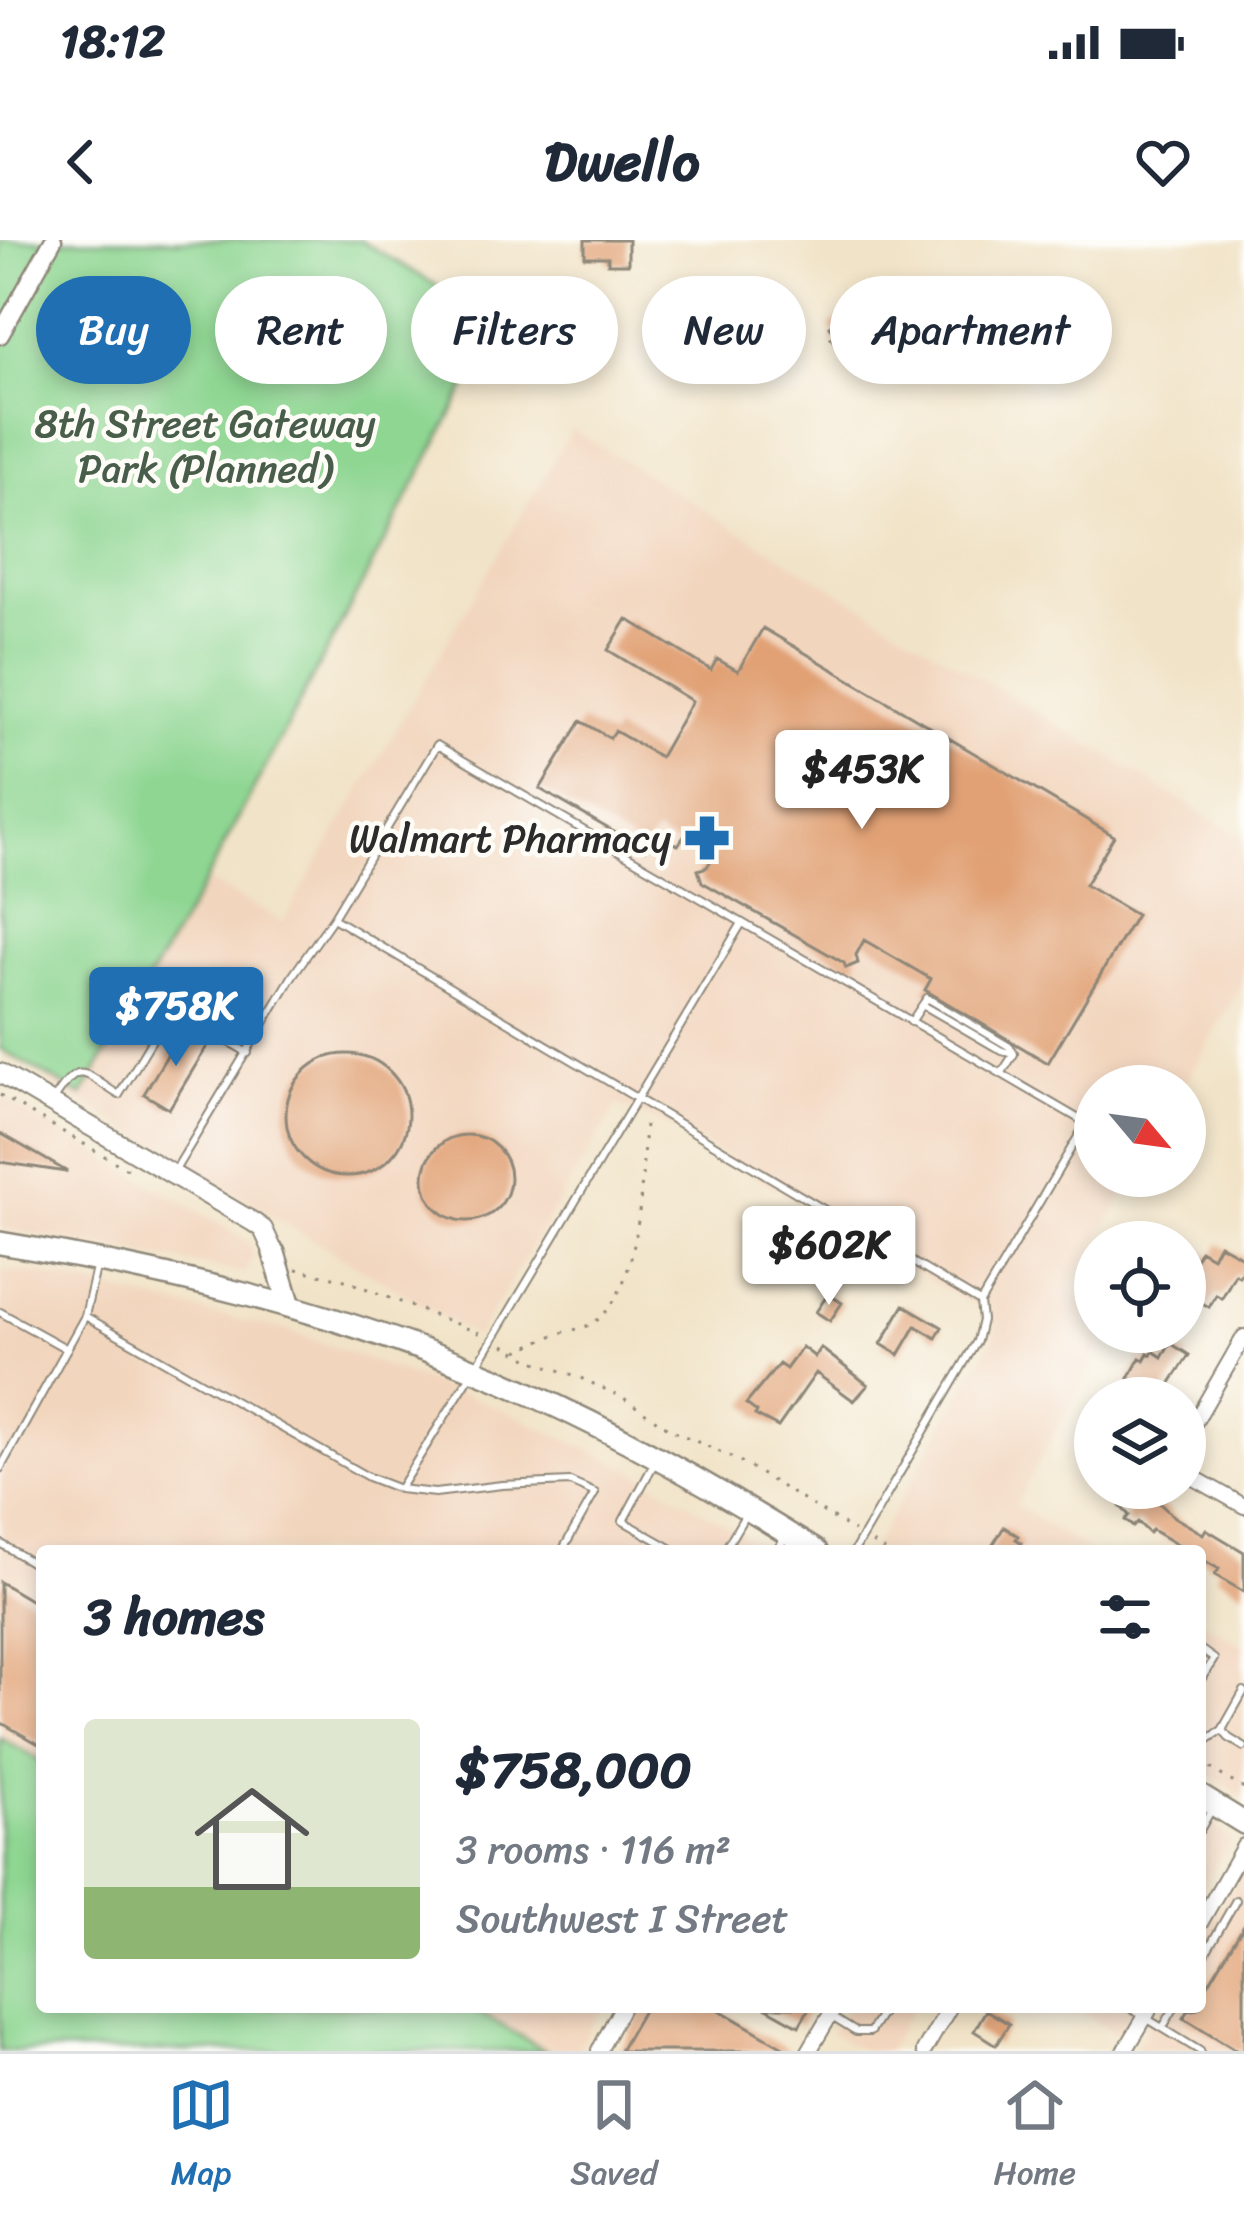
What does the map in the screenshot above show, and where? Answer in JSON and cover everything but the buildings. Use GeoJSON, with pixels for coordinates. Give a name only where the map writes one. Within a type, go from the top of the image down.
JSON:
{"type":"FeatureCollection","features":[{"type":"Feature","properties":{"kind":"main road"},"geometry":{"type":"LineString","coordinates":[[0,1073],[262,1228],[290,1306]]}},
{"type":"Feature","properties":{"kind":"main road"},"geometry":{"type":"LineString","coordinates":[[0,1243],[98,1259],[239,1292],[475,1370],[620,1436],[748,1509],[782,1542]]}},
{"type":"Feature","properties":{"kind":"main road"},"geometry":{"type":"LineString","coordinates":[[239,1292],[266,1270],[274,1252]]}},
{"type":"Feature","properties":{"kind":"main road"},"geometry":{"type":"LineString","coordinates":[[1207,1800],[1244,1823]]}},
{"type":"Feature","properties":{"kind":"street"},"geometry":{"type":"LineString","coordinates":[[0,335],[53,240]]}},
{"type":"Feature","properties":{"kind":"street"},"geometry":{"type":"LineString","coordinates":[[1206,1403],[1244,1337]]}},
{"type":"Feature","properties":{"kind":"street"},"geometry":{"type":"LineString","coordinates":[[1206,1485],[1244,1507]]}},
{"type":"Feature","properties":{"kind":"street"},"geometry":{"type":"LineString","coordinates":[[1206,1913],[1244,1846]]}},
{"type":"Feature","properties":{"kind":"street"},"geometry":{"type":"LineString","coordinates":[[599,2051],[619,2013]]}},
{"type":"Feature","properties":{"kind":"street"},"geometry":{"type":"LineString","coordinates":[[809,2051],[831,2013]]}},
{"type":"Feature","properties":{"kind":"street"},"geometry":{"type":"LineString","coordinates":[[924,2051],[946,2013]]}},
{"type":"Feature","properties":{"kind":"street"},"geometry":{"type":"LineString","coordinates":[[1125,2051],[1147,2013]]}},
{"type":"Feature","properties":{"kind":"lane"},"geometry":{"type":"LineString","coordinates":[[172,1175],[437,746],[1086,1124],[980,1303],[977,1341],[858,1545]]}},
{"type":"Feature","properties":{"kind":"lane"},"geometry":{"type":"LineString","coordinates":[[333,918],[980,1303]]}},
{"type":"Feature","properties":{"kind":"lane"},"geometry":{"type":"LineString","coordinates":[[399,1489],[742,923]]}},
{"type":"Feature","properties":{"kind":"lane"},"geometry":{"type":"LineString","coordinates":[[911,1022],[927,998],[1010,1046],[1014,1054],[1001,1074]]}},
{"type":"Feature","properties":{"kind":"lane"},"geometry":{"type":"LineString","coordinates":[[52,1103],[75,1072],[119,1095],[171,1008],[248,1053]]}},
{"type":"Feature","properties":{"kind":"lane"},"geometry":{"type":"LineString","coordinates":[[0,1469],[85,1316],[98,1259]]}},
{"type":"Feature","properties":{"kind":"lane"},"geometry":{"type":"LineString","coordinates":[[0,1312],[67,1349]]}},
{"type":"Feature","properties":{"kind":"lane"},"geometry":{"type":"LineString","coordinates":[[85,1316],[368,1478],[399,1489],[435,1493],[570,1482],[595,1493],[565,1545]]}},
{"type":"Feature","properties":{"kind":"lane"},"geometry":{"type":"LineString","coordinates":[[657,1458],[623,1521],[665,1545]]}},
{"type":"Feature","properties":{"kind":"lane"},"geometry":{"type":"LineString","coordinates":[[727,1545],[748,1509]]}},
{"type":"Feature","properties":{"kind":"lane"},"geometry":{"type":"LineString","coordinates":[[0,1543],[36,1565]]}},
{"type":"Feature","properties":{"kind":"lane"},"geometry":{"type":"LineString","coordinates":[[1206,1741],[1222,1730],[1244,1691]]}},
{"type":"Feature","properties":{"kind":"lane"},"geometry":{"type":"LineString","coordinates":[[1222,1730],[1244,1747]]}},
{"type":"Feature","properties":{"kind":"lane"},"geometry":{"type":"LineString","coordinates":[[1206,1954],[1240,1902],[1220,1889]]}},
{"type":"Feature","properties":{"kind":"lane"},"geometry":{"type":"LineString","coordinates":[[834,2013],[856,2032],[871,2032],[882,2013]]}},
{"type":"Feature","properties":{"kind":"lane"},"geometry":{"type":"LineString","coordinates":[[1149,2013],[1200,2051]]}},
{"type":"Feature","properties":{"kind":"lane"},"geometry":{"type":"LineString","coordinates":[[1163,2027],[1171,2013]]}},
{"type":"Feature","properties":{"kind":"path"},"geometry":{"type":"LineString","coordinates":[[0,1095],[145,1179]]}},
{"type":"Feature","properties":{"kind":"path"},"geometry":{"type":"LineString","coordinates":[[518,1351],[583,1328],[608,1308],[627,1273],[635,1244],[645,1125]]}},
{"type":"Feature","properties":{"kind":"path"},"geometry":{"type":"LineString","coordinates":[[298,1269],[342,1279],[478,1332]]}},
{"type":"Feature","properties":{"kind":"path"},"geometry":{"type":"LineString","coordinates":[[509,1347],[622,1397],[670,1430],[738,1460],[848,1528]]}},
{"type":"Feature","properties":{"kind":"path"},"geometry":{"type":"LineString","coordinates":[[1206,1766],[1244,1789]]}},
{"type":"Feature","properties":{"kind":"shaded area"},"geometry":{"type":"Polygon","coordinates":[[[572,429],[1244,839],[1244,980],[1196,1065],[1074,1065],[1074,1197],[1122,1197],[1109,1221],[1074,1221],[1074,1283],[1069,1292],[1074,1295],[1074,1353],[1100,1353],[1087,1377],[1074,1377],[1074,1400],[1015,1505],[1079,1545],[874,1545],[995,1335],[991,1307],[964,1301],[688,1135],[617,1105],[477,1337],[50,1084],[75,1046],[99,1060],[208,882],[283,922],[572,429]]]}},
{"type":"Feature","properties":{"kind":"shaded area"},"geometry":{"type":"Polygon","coordinates":[[[0,1096],[248,1241],[253,1255],[245,1273],[0,1228],[0,1096]]]}},
{"type":"Feature","properties":{"kind":"shaded area"},"geometry":{"type":"Polygon","coordinates":[[[0,1271],[41,1274],[289,1331],[496,1407],[632,1470],[761,1545],[36,1545],[36,1759],[0,1738],[0,1271]]]}},
{"type":"Feature","properties":{"kind":"shaded area"},"geometry":{"type":"Polygon","coordinates":[[[1206,1623],[1244,1647],[1244,1797],[1206,1773],[1206,1623]]]}},
{"type":"Feature","properties":{"kind":"shaded area"},"geometry":{"type":"Polygon","coordinates":[[[1206,1822],[1232,1838],[1206,1882],[1206,1822]]]}},
{"type":"Feature","properties":{"kind":"shaded area"},"geometry":{"type":"Polygon","coordinates":[[[1244,1868],[1244,2051],[1134,2051],[1157,2013],[1206,2013],[1206,1931],[1244,1868]]]}},
{"type":"Feature","properties":{"kind":"shaded area"},"geometry":{"type":"Polygon","coordinates":[[[480,2013],[599,2013],[576,2051],[546,2051],[480,2013]]]}},
{"type":"Feature","properties":{"kind":"shaded area"},"geometry":{"type":"Polygon","coordinates":[[[842,2013],[909,2013],[887,2051],[862,2051],[830,2033],[842,2013]]]}},
{"type":"Feature","properties":{"kind":"shaded area"},"geometry":{"type":"Polygon","coordinates":[[[1082,2013],[1130,2013],[1118,2034],[1082,2013]]]}},
{"type":"Feature","properties":{"kind":"green space","name":"8th Street Gateway Park (Planned)"},"geometry":{"type":"Polygon","coordinates":[[[0,240],[360,240],[421,276],[411,276],[411,384],[468,384],[205,881],[82,1096],[0,1049],[0,240]]]}},
{"type":"Feature","properties":{"kind":"green space"},"geometry":{"type":"Polygon","coordinates":[[[0,1738],[36,1759],[36,2013],[480,2013],[546,2051],[0,2051],[0,1738]]]}},
{"type":"Feature","properties":{"kind":"place","name":"Walmart Pharmacy"},"geometry":{"type":"Point","coordinates":[707,838]}}]}
